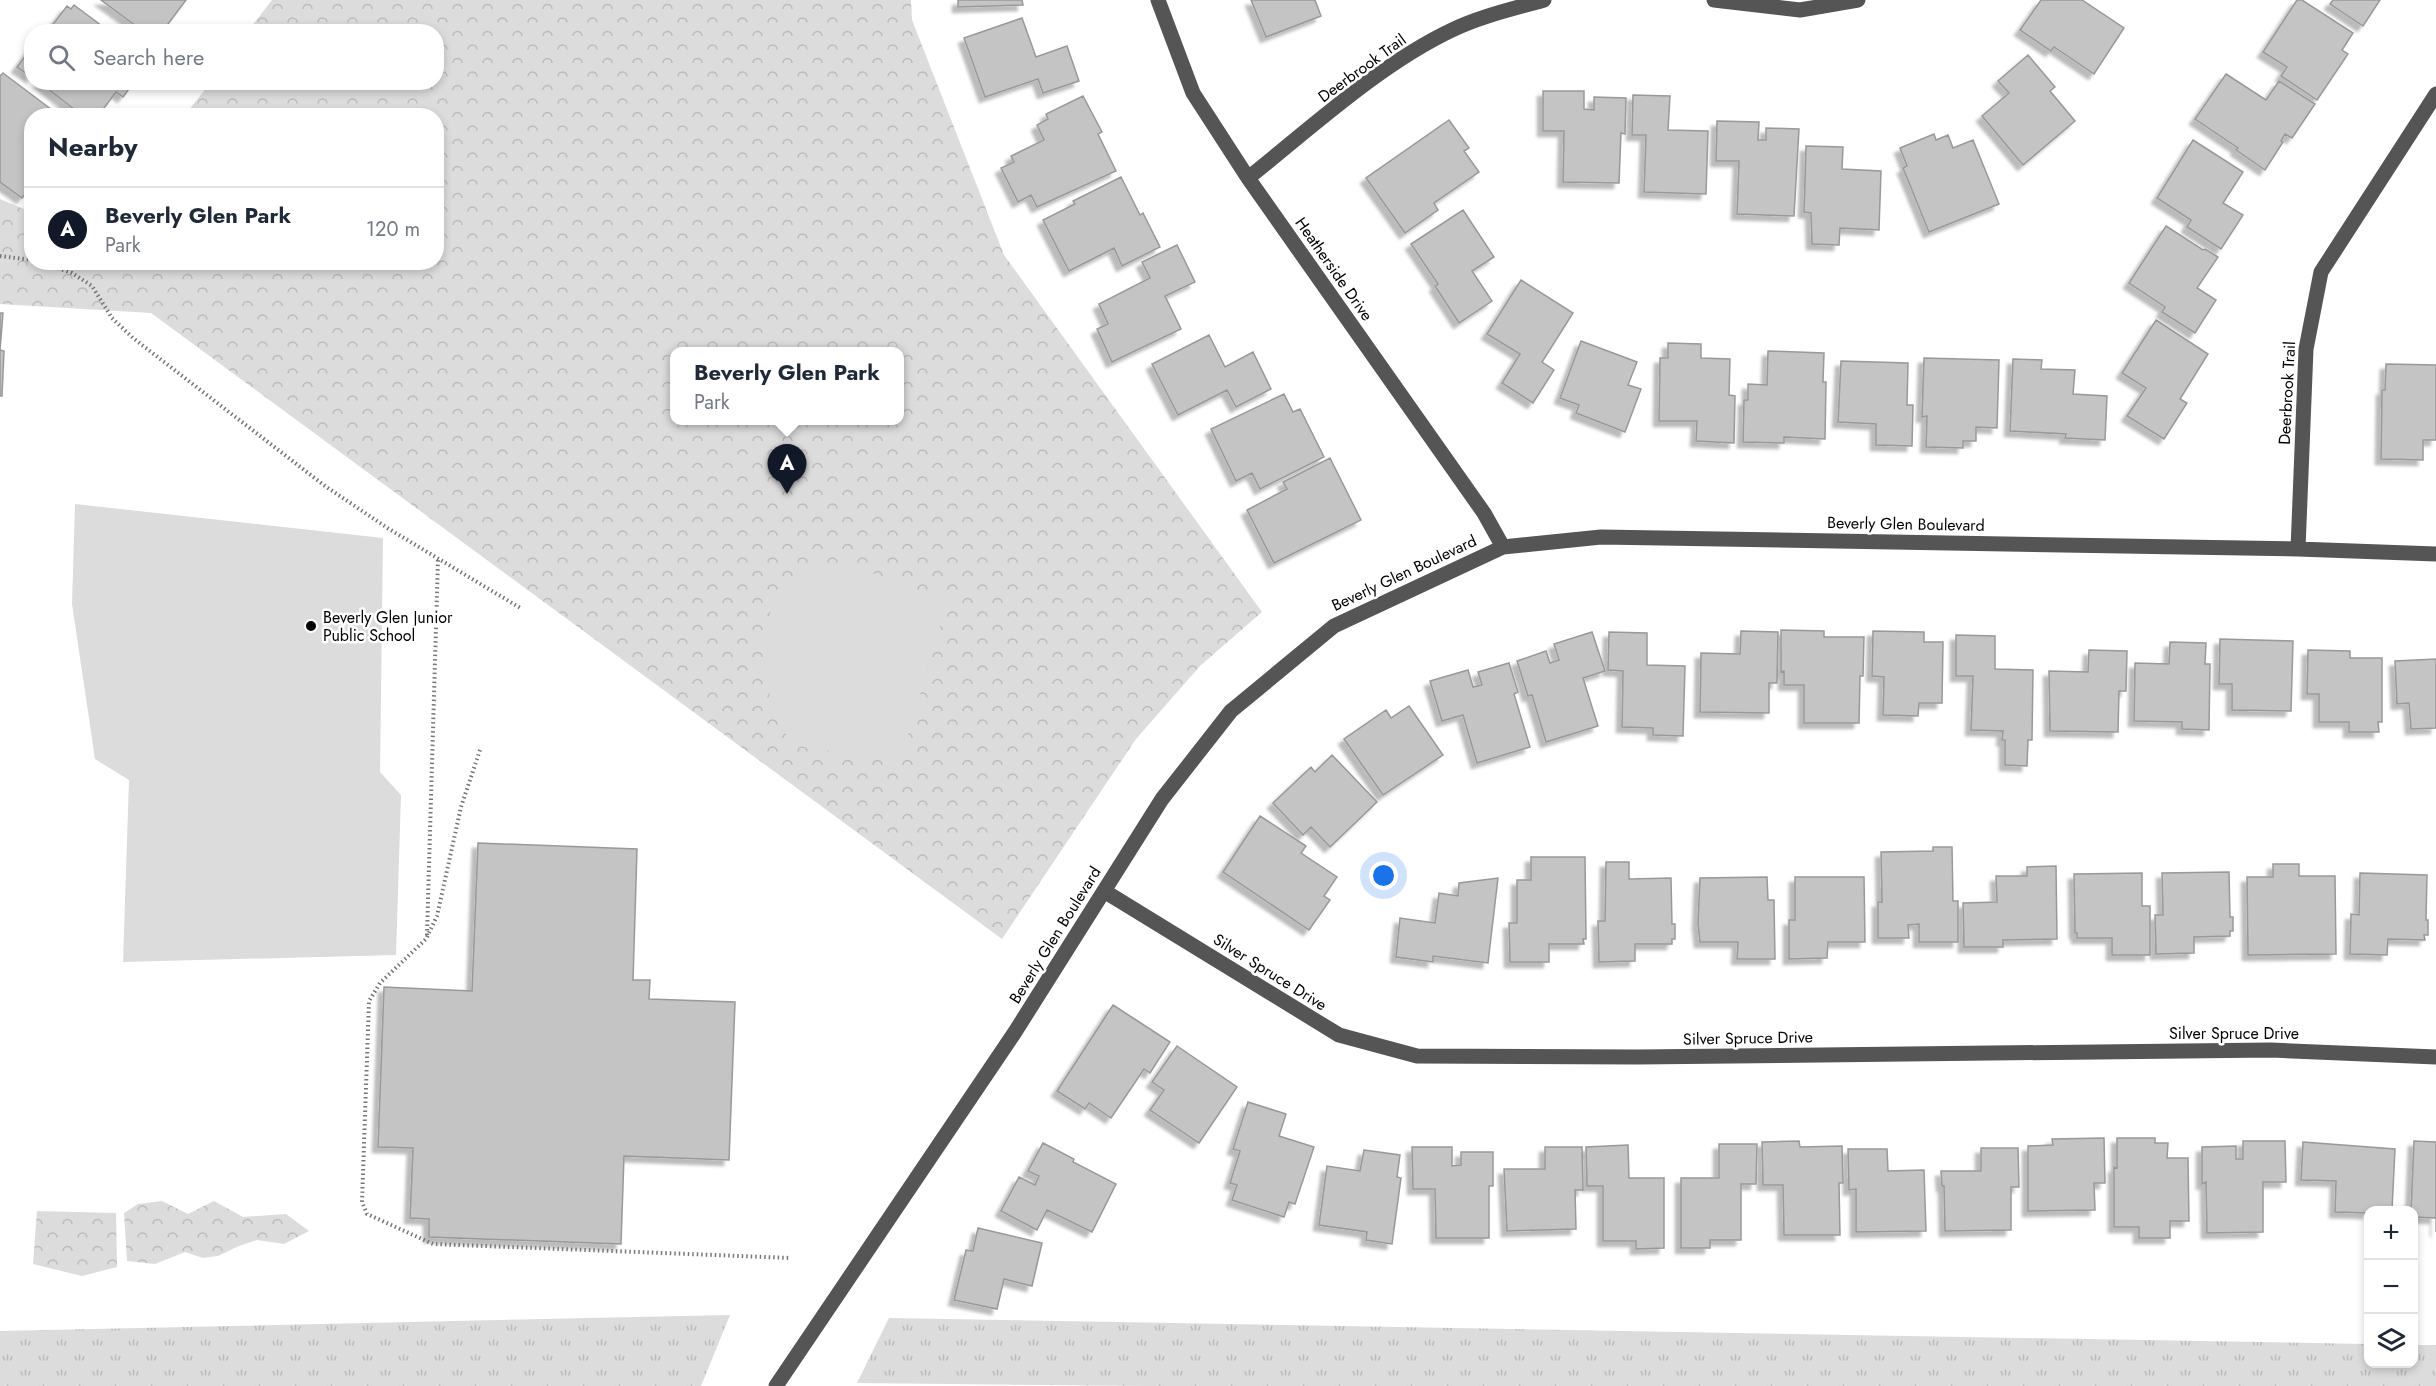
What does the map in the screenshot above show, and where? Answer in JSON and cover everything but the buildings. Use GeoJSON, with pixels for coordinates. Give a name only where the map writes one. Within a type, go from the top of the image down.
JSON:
{"type":"FeatureCollection","features":[{"type":"Feature","properties":{"kind":"street","name":"Heatherside Drive"},"geometry":{"type":"LineString","coordinates":[[1158,0],[1193,93],[1248,178],[1484,513],[1503,547]]}},
{"type":"Feature","properties":{"kind":"street","name":"Deerbrook Trail"},"geometry":{"type":"LineString","coordinates":[[1248,178],[1395,63],[1452,30],[1490,15],[1544,0]]}},
{"type":"Feature","properties":{"kind":"street"},"geometry":{"type":"LineString","coordinates":[[1714,0],[1800,10],[1858,0]]}},
{"type":"Feature","properties":{"kind":"street","name":"Deerbrook Trail"},"geometry":{"type":"LineString","coordinates":[[2298,549],[2306,349],[2321,272],[2436,94]]}},
{"type":"Feature","properties":{"kind":"street","name":"Beverly Glen Boulevard"},"geometry":{"type":"LineString","coordinates":[[776,1386],[1015,1032],[1162,799],[1231,711],[1334,626],[1503,547],[1601,537],[2298,549],[2436,554]]}},
{"type":"Feature","properties":{"kind":"street","name":"Silver Spruce Drive"},"geometry":{"type":"LineString","coordinates":[[1104,891],[1339,1035],[1417,1056],[1638,1057],[2271,1050],[2436,1057]]}},
{"type":"Feature","properties":{"kind":"path"},"geometry":{"type":"LineString","coordinates":[[0,256],[24,259]]}},
{"type":"Feature","properties":{"kind":"path"},"geometry":{"type":"LineString","coordinates":[[64,270],[92,285],[112,318],[133,338],[304,471],[389,529],[522,609]]}},
{"type":"Feature","properties":{"kind":"path"},"geometry":{"type":"LineString","coordinates":[[426,939],[438,558]]}},
{"type":"Feature","properties":{"kind":"path"},"geometry":{"type":"LineString","coordinates":[[480,750],[461,807],[436,916],[426,939],[380,983],[369,1001],[362,1202],[366,1214],[433,1244],[791,1258]]}},
{"type":"Feature","properties":{"kind":"green space"},"geometry":{"type":"Polygon","coordinates":[[[272,0],[911,0],[912,20],[1004,255],[1262,612],[1200,666],[1136,739],[1002,939],[151,313],[0,304],[0,199],[24,209],[24,270],[444,270],[444,108],[190,108],[205,90],[444,90],[444,24],[253,24],[272,0]]]}},
{"type":"Feature","properties":{"kind":"green space"},"geometry":{"type":"Polygon","coordinates":[[[75,504],[383,538],[380,772],[401,795],[396,955],[123,962],[129,780],[95,759],[72,604],[75,504]]]}},
{"type":"Feature","properties":{"kind":"green space"},"geometry":{"type":"Polygon","coordinates":[[[822,565],[852,566],[948,601],[900,762],[792,745],[774,708],[768,689],[762,649],[771,611],[797,574],[822,565]]]}},
{"type":"Feature","properties":{"kind":"green space"},"geometry":{"type":"Polygon","coordinates":[[[162,1201],[188,1214],[214,1201],[243,1217],[286,1214],[309,1231],[284,1244],[257,1240],[218,1256],[203,1258],[185,1252],[155,1264],[127,1261],[124,1213],[138,1204],[162,1201]]]}},
{"type":"Feature","properties":{"kind":"green space"},"geometry":{"type":"Polygon","coordinates":[[[37,1211],[116,1213],[117,1267],[82,1276],[33,1264],[37,1211]]]}},
{"type":"Feature","properties":{"kind":"green space"},"geometry":{"type":"Polygon","coordinates":[[[730,1315],[701,1386],[0,1386],[0,1331],[730,1315]]]}},
{"type":"Feature","properties":{"kind":"green space"},"geometry":{"type":"Polygon","coordinates":[[[889,1318],[2364,1344],[2364,1368],[2418,1368],[2418,1345],[2436,1345],[2436,1386],[1146,1386],[857,1383],[889,1318]]]}},
{"type":"Feature","properties":{"kind":"place","name":"Beverly Glen Park"},"geometry":{"type":"Point","coordinates":[787,494]}},
{"type":"Feature","properties":{"kind":"place","name":"Beverly Glen Junior Public School"},"geometry":{"type":"Point","coordinates":[311,626]}}]}
